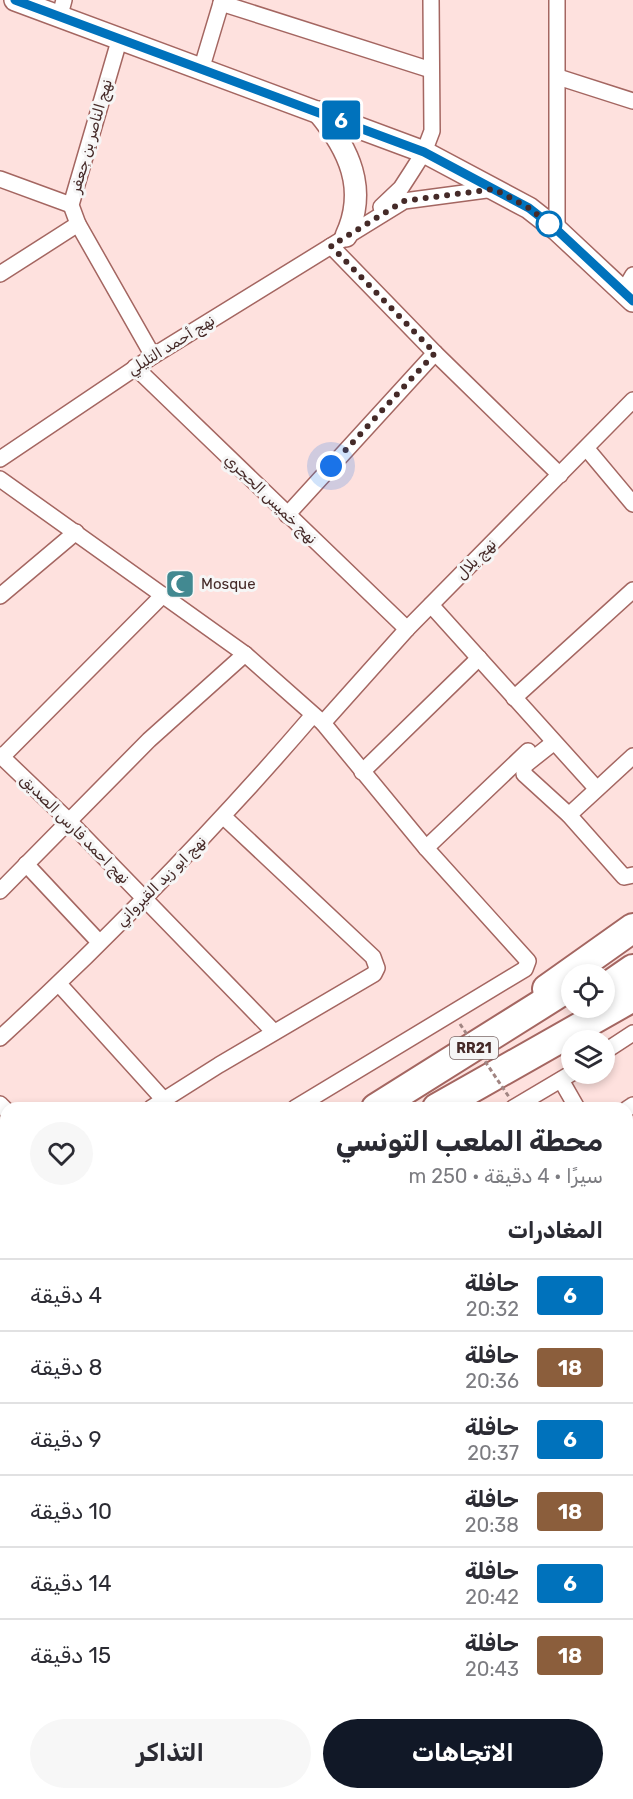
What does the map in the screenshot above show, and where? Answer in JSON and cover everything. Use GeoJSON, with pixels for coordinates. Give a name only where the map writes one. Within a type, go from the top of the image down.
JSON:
{"type":"FeatureCollection","features":[{"type":"Feature","properties":{"kind":"highway"},"geometry":{"type":"LineString","coordinates":[[458,1058],[528,1003],[633,928]]}},
{"type":"Feature","properties":{"kind":"highway"},"geometry":{"type":"LineString","coordinates":[[603,964],[633,945]]}},
{"type":"Feature","properties":{"kind":"highway"},"geometry":{"type":"LineString","coordinates":[[615,981],[633,969]]}},
{"type":"Feature","properties":{"kind":"highway","name":"RR21"},"geometry":{"type":"LineString","coordinates":[[386,1102],[561,992]]}},
{"type":"Feature","properties":{"kind":"highway"},"geometry":{"type":"LineString","coordinates":[[448,1102],[633,997]]}},
{"type":"Feature","properties":{"kind":"highway","name":"RR21"},"geometry":{"type":"LineString","coordinates":[[441,1102],[562,1018]]}},
{"type":"Feature","properties":{"kind":"main road"},"geometry":{"type":"LineString","coordinates":[[15,0],[62,8],[119,41],[317,111],[424,152],[529,208],[630,289]]}},
{"type":"Feature","properties":{"kind":"main road"},"geometry":{"type":"LineString","coordinates":[[317,111],[340,140],[356,188],[355,218],[339,241]]}},
{"type":"Feature","properties":{"kind":"street","name":"نهج أحمد التليلي"},"geometry":{"type":"LineString","coordinates":[[339,241],[401,188],[424,152],[432,131],[431,0]]}},
{"type":"Feature","properties":{"kind":"street"},"geometry":{"type":"LineString","coordinates":[[557,0],[557,230]]}},
{"type":"Feature","properties":{"kind":"street"},"geometry":{"type":"LineString","coordinates":[[201,70],[221,1],[431,70]]}},
{"type":"Feature","properties":{"kind":"street","name":"نهج الناصر بن جعفر"},"geometry":{"type":"LineString","coordinates":[[119,41],[70,205],[78,224],[153,356]]}},
{"type":"Feature","properties":{"kind":"street"},"geometry":{"type":"LineString","coordinates":[[558,77],[633,101]]}},
{"type":"Feature","properties":{"kind":"street"},"geometry":{"type":"LineString","coordinates":[[0,179],[70,205]]}},
{"type":"Feature","properties":{"kind":"street","name":"نهج أحمد التليلي"},"geometry":{"type":"LineString","coordinates":[[0,459],[135,367],[404,201],[494,189]]}},
{"type":"Feature","properties":{"kind":"street"},"geometry":{"type":"LineString","coordinates":[[0,274],[78,224]]}},
{"type":"Feature","properties":{"kind":"street"},"geometry":{"type":"LineString","coordinates":[[339,241],[435,353],[560,475]]}},
{"type":"Feature","properties":{"kind":"street"},"geometry":{"type":"LineString","coordinates":[[287,515],[435,353]]}},
{"type":"Feature","properties":{"kind":"street","name":"نهج خميس الحجري"},"geometry":{"type":"LineString","coordinates":[[135,367],[407,629]]}},
{"type":"Feature","properties":{"kind":"street","name":"نهج بلال"},"geometry":{"type":"LineString","coordinates":[[318,719],[633,400]]}},
{"type":"Feature","properties":{"kind":"street"},"geometry":{"type":"LineString","coordinates":[[587,449],[633,504]]}},
{"type":"Feature","properties":{"kind":"street"},"geometry":{"type":"LineString","coordinates":[[0,479],[245,654],[318,719],[426,848],[526,957],[525,969],[305,1102]]}},
{"type":"Feature","properties":{"kind":"street"},"geometry":{"type":"LineString","coordinates":[[0,596],[76,532]]}},
{"type":"Feature","properties":{"kind":"street"},"geometry":{"type":"LineString","coordinates":[[514,698],[633,590]]}},
{"type":"Feature","properties":{"kind":"street"},"geometry":{"type":"LineString","coordinates":[[1,756],[164,595]]}},
{"type":"Feature","properties":{"kind":"street"},"geometry":{"type":"LineString","coordinates":[[431,604],[596,788]]}},
{"type":"Feature","properties":{"kind":"street"},"geometry":{"type":"LineString","coordinates":[[0,891],[149,741],[245,654]]}},
{"type":"Feature","properties":{"kind":"street"},"geometry":{"type":"LineString","coordinates":[[362,772],[479,658]]}},
{"type":"Feature","properties":{"kind":"street","name":"نهج ابو زيد القيرواني"},"geometry":{"type":"LineString","coordinates":[[0,1038],[59,984],[145,899],[318,719]]}},
{"type":"Feature","properties":{"kind":"street"},"geometry":{"type":"LineString","coordinates":[[549,738],[523,770],[524,774],[569,814],[629,877]]}},
{"type":"Feature","properties":{"kind":"street"},"geometry":{"type":"LineString","coordinates":[[426,848],[549,738]]}},
{"type":"Feature","properties":{"kind":"street","name":"نهج احمد فارس الصديق"},"geometry":{"type":"LineString","coordinates":[[1,756],[69,820],[274,1032]]}},
{"type":"Feature","properties":{"kind":"street"},"geometry":{"type":"LineString","coordinates":[[569,814],[633,756]]}},
{"type":"Feature","properties":{"kind":"street"},"geometry":{"type":"LineString","coordinates":[[161,1102],[274,1032],[374,974],[377,968],[373,957],[224,817]]}},
{"type":"Feature","properties":{"kind":"street"},"geometry":{"type":"LineString","coordinates":[[26,864],[99,942]]}},
{"type":"Feature","properties":{"kind":"street"},"geometry":{"type":"LineString","coordinates":[[59,984],[156,1102]]}},
{"type":"Feature","properties":{"kind":"street"},"geometry":{"type":"LineString","coordinates":[[615,1045],[633,1033]]}},
{"type":"Feature","properties":{"kind":"street"},"geometry":{"type":"LineString","coordinates":[[513,1102],[561,1079]]}},
{"type":"Feature","properties":{"kind":"street"},"geometry":{"type":"LineString","coordinates":[[568,1084],[575,1102]]}},
{"type":"Feature","properties":{"kind":"path"},"geometry":{"type":"LineString","coordinates":[[460,1024],[510,1102]]}},
{"type":"Feature","properties":{"kind":"bus line","name":"6"},"geometry":{"type":"LineString","coordinates":[[15,0],[60,15],[119,41],[354,124],[424,152],[529,208],[557,230],[633,301]]}},
{"type":"Feature","properties":{"kind":"place","name":"Mosque"},"geometry":{"type":"Point","coordinates":[180,584]}},
{"type":"Feature","properties":{"kind":"route"},"geometry":{"type":"LineString","coordinates":[[331,466],[435,353],[331,246],[404,201],[494,189],[529,208],[549,224]]}}]}
